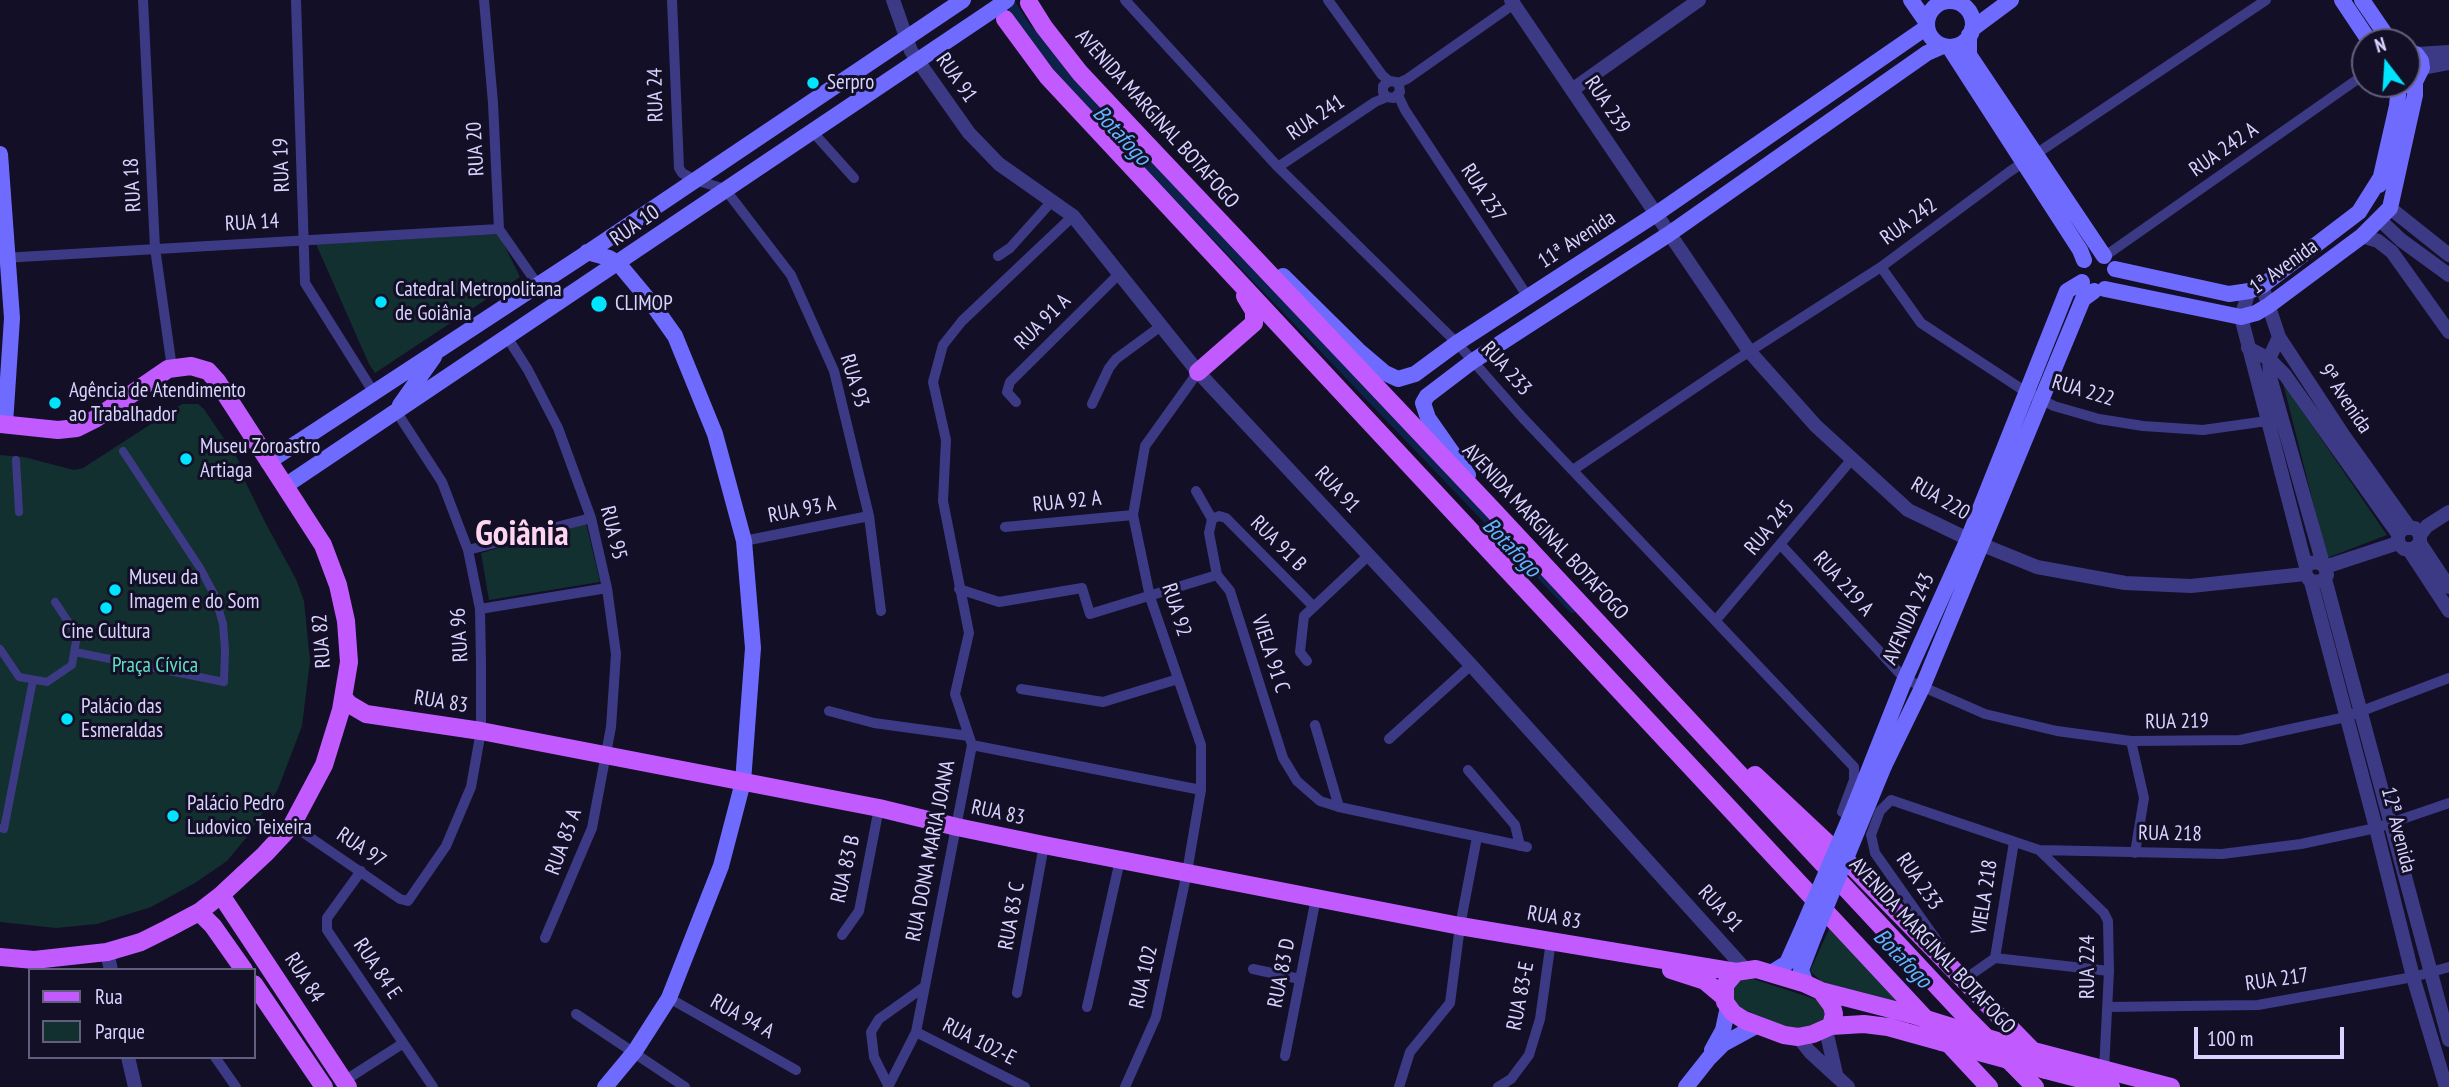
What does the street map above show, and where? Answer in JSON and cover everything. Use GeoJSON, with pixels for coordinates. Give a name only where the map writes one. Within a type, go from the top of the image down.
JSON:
{"type":"FeatureCollection","features":[{"type":"Feature","properties":{"kind":"main road","name":"RUA 10"},"geometry":{"type":"LineString","coordinates":[[268,462],[538,285],[962,0]]}},
{"type":"Feature","properties":{"kind":"main road","name":"RUA 10"},"geometry":{"type":"LineString","coordinates":[[285,485],[918,61],[997,16],[1007,0]]}},
{"type":"Feature","properties":{"kind":"main road"},"geometry":{"type":"LineString","coordinates":[[1911,0],[1933,40],[1946,47],[2030,158],[2108,261],[2114,281],[2094,287],[2080,270],[2084,260],[2080,250],[2030,158],[1969,55],[1973,22],[1969,11],[1954,1],[1938,4],[1932,9],[1927,25]]}},
{"type":"Feature","properties":{"kind":"main road"},"geometry":{"type":"LineString","coordinates":[[1946,47],[1961,44],[1971,32],[2011,0]]}},
{"type":"Feature","properties":{"kind":"main road"},"geometry":{"type":"LineString","coordinates":[[2342,0],[2361,28]]}},
{"type":"Feature","properties":{"kind":"main road"},"geometry":{"type":"LineString","coordinates":[[2362,0],[2381,28]]}},
{"type":"Feature","properties":{"kind":"main road","name":"AVENIDA MARGINAL BOTAFOGO"},"geometry":{"type":"LineString","coordinates":[[1029,3],[1080,73],[2035,1087]]}},
{"type":"Feature","properties":{"kind":"main road"},"geometry":{"type":"LineString","coordinates":[[997,16],[1047,76],[1989,1087]]}},
{"type":"Feature","properties":{"kind":"main road","name":"11ª Avenida"},"geometry":{"type":"LineString","coordinates":[[1259,263],[1282,276],[1385,373],[1398,379],[1415,374],[1656,214],[1927,25]]}},
{"type":"Feature","properties":{"kind":"main road","name":"11ª Avenida"},"geometry":{"type":"LineString","coordinates":[[1492,509],[1424,410],[1423,403],[1427,396],[1473,361],[1669,234],[1927,53],[1946,47]]}},
{"type":"Feature","properties":{"kind":"main road"},"geometry":{"type":"LineString","coordinates":[[2400,98],[2375,207],[2384,213],[2414,98]]}},
{"type":"Feature","properties":{"kind":"main road"},"geometry":{"type":"LineString","coordinates":[[732,184],[749,164],[790,133],[788,125],[783,121]]}},
{"type":"Feature","properties":{"kind":"main road"},"geometry":{"type":"LineString","coordinates":[[0,155],[4,258],[12,318],[2,424],[58,430],[77,428],[172,368]]}},
{"type":"Feature","properties":{"kind":"main road","name":"1ª Avenida"},"geometry":{"type":"LineString","coordinates":[[2108,261],[2229,294],[2255,289],[2360,212],[2381,177]]}},
{"type":"Feature","properties":{"kind":"main road","name":"1ª Avenida"},"geometry":{"type":"LineString","coordinates":[[2094,287],[2241,317],[2268,306],[2361,236],[2384,213]]}},
{"type":"Feature","properties":{"kind":"main road"},"geometry":{"type":"LineString","coordinates":[[1192,232],[1200,249],[1245,295],[1255,316],[1254,323],[1246,331],[1198,372]]}},
{"type":"Feature","properties":{"kind":"main road"},"geometry":{"type":"LineString","coordinates":[[587,252],[618,263],[675,336],[715,434],[744,541],[753,648],[743,782],[721,866],[669,998],[635,1051],[605,1087]]}},
{"type":"Feature","properties":{"kind":"main road"},"geometry":{"type":"LineString","coordinates":[[2084,260],[2095,255],[2108,261]]}},
{"type":"Feature","properties":{"kind":"main road","name":"AVENIDA 243"},"geometry":{"type":"LineString","coordinates":[[1772,973],[1787,963],[1809,930],[1922,688],[1975,542],[2034,396],[2083,299],[2094,287]]}},
{"type":"Feature","properties":{"kind":"main road"},"geometry":{"type":"LineString","coordinates":[[396,411],[431,361],[448,343]]}},
{"type":"Feature","properties":{"kind":"main road","name":"RUA 82"},"geometry":{"type":"LineString","coordinates":[[0,957],[109,961],[199,912],[258,862],[292,825],[324,765],[338,724],[349,662],[346,621],[338,585],[323,545],[214,377],[196,367],[172,368]]}},
{"type":"Feature","properties":{"kind":"main road","name":"AVENIDA 243"},"geometry":{"type":"LineString","coordinates":[[1813,987],[1801,970],[1809,930],[1847,814],[1905,679],[1975,542]]}},
{"type":"Feature","properties":{"kind":"main road","name":"RUA 83"},"geometry":{"type":"LineString","coordinates":[[344,698],[366,714],[481,731],[606,755],[879,808],[1044,845],[1460,926],[1621,953],[1772,973],[2025,1049],[2171,1087]]}},
{"type":"Feature","properties":{"kind":"main road","name":"RUA 83"},"geometry":{"type":"LineString","coordinates":[[338,724],[366,714]]}},
{"type":"Feature","properties":{"kind":"main road"},"geometry":{"type":"LineString","coordinates":[[1722,755],[1754,774],[1853,867],[1966,982],[2025,1049]]}},
{"type":"Feature","properties":{"kind":"main road","name":"RUA 84"},"geometry":{"type":"LineString","coordinates":[[221,895],[346,1084]]}},
{"type":"Feature","properties":{"kind":"main road"},"geometry":{"type":"LineString","coordinates":[[199,912],[213,926],[243,968]]}},
{"type":"Feature","properties":{"kind":"main road","name":"RUA 83"},"geometry":{"type":"LineString","coordinates":[[1621,953],[1705,981],[1744,1020],[1784,1035],[1798,1037]]}},
{"type":"Feature","properties":{"kind":"main road"},"geometry":{"type":"LineString","coordinates":[[1709,1058],[1723,1030],[1725,985],[1740,970]]}},
{"type":"Feature","properties":{"kind":"main road"},"geometry":{"type":"LineString","coordinates":[[256,987],[324,1087]]}},
{"type":"Feature","properties":{"kind":"main road"},"geometry":{"type":"LineString","coordinates":[[1813,987],[1832,1006],[1834,1014],[1829,1028]]}},
{"type":"Feature","properties":{"kind":"main road"},"geometry":{"type":"LineString","coordinates":[[1798,1037],[1829,1028],[1864,1024],[1888,1027],[2111,1087]]}},
{"type":"Feature","properties":{"kind":"main road"},"geometry":{"type":"LineString","coordinates":[[1686,1087],[1723,1044],[1758,1026]]}},
{"type":"Feature","properties":{"kind":"main road"},"geometry":{"type":"LineString","coordinates":[[2050,1070],[2093,1075],[2101,1074],[2104,1070]]}},
{"type":"Feature","properties":{"kind":"street","name":"RUA 18"},"geometry":{"type":"LineString","coordinates":[[142,0],[155,248],[172,368]]}},
{"type":"Feature","properties":{"kind":"street","name":"RUA 19"},"geometry":{"type":"LineString","coordinates":[[296,0],[305,283],[373,393]]}},
{"type":"Feature","properties":{"kind":"street","name":"RUA 20"},"geometry":{"type":"LineString","coordinates":[[484,0],[493,103],[499,229]]}},
{"type":"Feature","properties":{"kind":"street","name":"RUA 24"},"geometry":{"type":"LineString","coordinates":[[672,0],[677,161],[682,173],[695,180]]}},
{"type":"Feature","properties":{"kind":"street","name":"RUA 91"},"geometry":{"type":"LineString","coordinates":[[893,0],[905,38],[968,133],[999,164],[1073,216],[1198,372],[1471,665],[1740,970]]}},
{"type":"Feature","properties":{"kind":"street","name":"RUA 233"},"geometry":{"type":"LineString","coordinates":[[1125,0],[1278,167],[1457,344],[1854,767],[1847,814]]}},
{"type":"Feature","properties":{"kind":"street","name":"RUA 237"},"geometry":{"type":"LineString","coordinates":[[1328,0],[1392,87],[1528,297]]}},
{"type":"Feature","properties":{"kind":"street"},"geometry":{"type":"LineString","coordinates":[[1572,90],[1699,0]]}},
{"type":"Feature","properties":{"kind":"street","name":"RUA 242"},"geometry":{"type":"LineString","coordinates":[[1573,470],[1749,351],[1881,267],[2030,158],[2266,0]]}},
{"type":"Feature","properties":{"kind":"street","name":"RUA 241"},"geometry":{"type":"LineString","coordinates":[[1278,167],[1375,102],[1392,87],[1513,2]]}},
{"type":"Feature","properties":{"kind":"street","name":"RUA 239"},"geometry":{"type":"LineString","coordinates":[[1513,2],[1669,234]]}},
{"type":"Feature","properties":{"kind":"street"},"geometry":{"type":"LineString","coordinates":[[2421,65],[2449,52]]}},
{"type":"Feature","properties":{"kind":"street"},"geometry":{"type":"LineString","coordinates":[[2421,69],[2449,63]]}},
{"type":"Feature","properties":{"kind":"street","name":"RUA 242 A"},"geometry":{"type":"LineString","coordinates":[[2108,261],[2351,84]]}},
{"type":"Feature","properties":{"kind":"street"},"geometry":{"type":"LineString","coordinates":[[812,131],[854,178]]}},
{"type":"Feature","properties":{"kind":"street"},"geometry":{"type":"LineString","coordinates":[[695,180],[732,184]]}},
{"type":"Feature","properties":{"kind":"street","name":"RUA 93"},"geometry":{"type":"LineString","coordinates":[[732,184],[791,275],[834,371],[869,516],[881,611]]}},
{"type":"Feature","properties":{"kind":"street"},"geometry":{"type":"LineString","coordinates":[[1000,255],[1053,201]]}},
{"type":"Feature","properties":{"kind":"street"},"geometry":{"type":"LineString","coordinates":[[2384,213],[2396,246],[2449,332]]}},
{"type":"Feature","properties":{"kind":"street"},"geometry":{"type":"LineString","coordinates":[[2384,213],[2449,255]]}},
{"type":"Feature","properties":{"kind":"street","name":"RUA DONA MARIA JOANA"},"geometry":{"type":"LineString","coordinates":[[889,1087],[916,1032],[957,827],[970,741],[956,694],[969,633],[958,589],[943,501],[946,440],[933,382],[943,345],[962,321],[1073,216]]}},
{"type":"Feature","properties":{"kind":"street","name":"RUA 14"},"geometry":{"type":"LineString","coordinates":[[4,258],[499,229]]}},
{"type":"Feature","properties":{"kind":"street"},"geometry":{"type":"LineString","coordinates":[[499,229],[538,285]]}},
{"type":"Feature","properties":{"kind":"street","name":"RUA 220"},"geometry":{"type":"LineString","coordinates":[[1669,234],[1749,351],[1816,426],[1908,510],[1975,542],[2037,567],[2125,583],[2191,586],[2316,572],[2412,536],[2449,512]]}},
{"type":"Feature","properties":{"kind":"street"},"geometry":{"type":"LineString","coordinates":[[2361,236],[2396,246],[2449,275]]}},
{"type":"Feature","properties":{"kind":"street","name":"RUA 222"},"geometry":{"type":"LineString","coordinates":[[1881,267],[1921,323],[2034,396],[2054,406],[2099,419],[2143,426],[2203,430],[2275,420]]}},
{"type":"Feature","properties":{"kind":"street","name":"RUA 91 A"},"geometry":{"type":"LineString","coordinates":[[1016,402],[1007,392],[1010,382],[1120,273]]}},
{"type":"Feature","properties":{"kind":"street"},"geometry":{"type":"LineString","coordinates":[[2241,317],[2255,289]]}},
{"type":"Feature","properties":{"kind":"street","name":"9ª Avenida"},"geometry":{"type":"LineString","coordinates":[[2255,289],[2268,306],[2279,337],[2449,587]]}},
{"type":"Feature","properties":{"kind":"street","name":"12ª Avenida"},"geometry":{"type":"LineString","coordinates":[[2241,317],[2248,348],[2275,420],[2383,826],[2449,1040]]}},
{"type":"Feature","properties":{"kind":"street"},"geometry":{"type":"LineString","coordinates":[[1092,404],[1116,359],[1161,326]]}},
{"type":"Feature","properties":{"kind":"street","name":"RUA 95"},"geometry":{"type":"LineString","coordinates":[[507,337],[528,370],[558,428],[591,518],[607,588],[616,654],[611,727],[606,755]]}},
{"type":"Feature","properties":{"kind":"street"},"geometry":{"type":"LineString","coordinates":[[2269,359],[2279,337]]}},
{"type":"Feature","properties":{"kind":"street","name":"9ª Avenida"},"geometry":{"type":"LineString","coordinates":[[2248,348],[2269,359],[2285,375],[2412,536],[2449,611]]}},
{"type":"Feature","properties":{"kind":"street","name":"12ª Avenida"},"geometry":{"type":"LineString","coordinates":[[2269,359],[2275,420]]}},
{"type":"Feature","properties":{"kind":"street","name":"RUA 92"},"geometry":{"type":"LineString","coordinates":[[1187,872],[1201,790],[1201,745],[1150,597],[1133,515],[1145,446],[1198,372]]}},
{"type":"Feature","properties":{"kind":"street","name":"RUA 96"},"geometry":{"type":"LineString","coordinates":[[396,411],[442,482],[468,550],[480,609],[481,731],[471,787],[446,846],[408,901]]}},
{"type":"Feature","properties":{"kind":"street"},"geometry":{"type":"LineString","coordinates":[[75,652],[224,682],[224,637],[215,596],[200,568],[123,451]]}},
{"type":"Feature","properties":{"kind":"street","name":"RUA 245"},"geometry":{"type":"LineString","coordinates":[[1716,620],[1852,459]]}},
{"type":"Feature","properties":{"kind":"street"},"geometry":{"type":"LineString","coordinates":[[16,460],[19,512]]}},
{"type":"Feature","properties":{"kind":"street","name":"VIELA 91 C"},"geometry":{"type":"LineString","coordinates":[[1196,491],[1212,519],[1209,533],[1217,575],[1230,591],[1283,758],[1297,781],[1320,801],[1339,807],[1523,846],[1515,825],[1468,770]]}},
{"type":"Feature","properties":{"kind":"street","name":"RUA 92 A"},"geometry":{"type":"LineString","coordinates":[[1005,527],[1133,515]]}},
{"type":"Feature","properties":{"kind":"street","name":"RUA 93 A"},"geometry":{"type":"LineString","coordinates":[[744,541],[869,516]]}},
{"type":"Feature","properties":{"kind":"street","name":"RUA 91 B"},"geometry":{"type":"LineString","coordinates":[[1212,519],[1219,516],[1226,518],[1314,607]]}},
{"type":"Feature","properties":{"kind":"street"},"geometry":{"type":"LineString","coordinates":[[468,550],[591,518]]}},
{"type":"Feature","properties":{"kind":"street","name":"RUA 219 A"},"geometry":{"type":"LineString","coordinates":[[1781,545],[1905,679]]}},
{"type":"Feature","properties":{"kind":"street"},"geometry":{"type":"LineString","coordinates":[[1307,661],[1300,652],[1304,616],[1369,555]]}},
{"type":"Feature","properties":{"kind":"street"},"geometry":{"type":"LineString","coordinates":[[958,589],[999,602],[1082,588],[1090,614],[1217,575]]}},
{"type":"Feature","properties":{"kind":"street"},"geometry":{"type":"LineString","coordinates":[[480,609],[607,588]]}},
{"type":"Feature","properties":{"kind":"street"},"geometry":{"type":"LineString","coordinates":[[0,649],[19,677],[47,682],[72,665],[77,635],[55,602]]}},
{"type":"Feature","properties":{"kind":"street"},"geometry":{"type":"LineString","coordinates":[[1389,739],[1471,665]]}},
{"type":"Feature","properties":{"kind":"street","name":"RUA 219"},"geometry":{"type":"LineString","coordinates":[[1905,679],[1985,714],[2057,732],[2131,741],[2240,740],[2353,714],[2449,678]]}},
{"type":"Feature","properties":{"kind":"street"},"geometry":{"type":"LineString","coordinates":[[1021,689],[1103,702],[1178,679]]}},
{"type":"Feature","properties":{"kind":"street"},"geometry":{"type":"LineString","coordinates":[[0,828],[4,829],[33,680]]}},
{"type":"Feature","properties":{"kind":"street"},"geometry":{"type":"LineString","coordinates":[[829,711],[874,723],[1201,790]]}},
{"type":"Feature","properties":{"kind":"street"},"geometry":{"type":"LineString","coordinates":[[1315,725],[1339,807]]}},
{"type":"Feature","properties":{"kind":"street"},"geometry":{"type":"LineString","coordinates":[[2131,741],[2144,798],[2135,853]]}},
{"type":"Feature","properties":{"kind":"street","name":"RUA 83 A"},"geometry":{"type":"LineString","coordinates":[[545,938],[592,828],[606,755]]}},
{"type":"Feature","properties":{"kind":"street","name":"RUA 233"},"geometry":{"type":"LineString","coordinates":[[1891,800],[1880,811],[1871,835],[1875,853],[1966,982]]}},
{"type":"Feature","properties":{"kind":"street","name":"RUA 218"},"geometry":{"type":"LineString","coordinates":[[1891,800],[2039,850],[2222,855],[2301,844],[2383,826],[2449,803]]}},
{"type":"Feature","properties":{"kind":"street","name":"RUA 83 B"},"geometry":{"type":"LineString","coordinates":[[842,935],[859,911],[879,808]]}},
{"type":"Feature","properties":{"kind":"street","name":"RUA 97"},"geometry":{"type":"LineString","coordinates":[[292,825],[400,899],[408,901]]}},
{"type":"Feature","properties":{"kind":"street","name":"12ª Avenida"},"geometry":{"type":"LineString","coordinates":[[2383,826],[2413,977],[2446,1077]]}},
{"type":"Feature","properties":{"kind":"street"},"geometry":{"type":"LineString","coordinates":[[1399,1087],[1410,1052],[1451,1003],[1460,926],[1477,837]]}},
{"type":"Feature","properties":{"kind":"street","name":"VIELA 218"},"geometry":{"type":"LineString","coordinates":[[1995,958],[2014,842]]}},
{"type":"Feature","properties":{"kind":"street","name":"RUA 83 C"},"geometry":{"type":"LineString","coordinates":[[1017,993],[1044,845]]}},
{"type":"Feature","properties":{"kind":"street","name":"RUA 224"},"geometry":{"type":"LineString","coordinates":[[2039,850],[2105,914],[2108,921],[2109,971],[2104,1070]]}},
{"type":"Feature","properties":{"kind":"street"},"geometry":{"type":"LineString","coordinates":[[1087,1007],[1120,860]]}},
{"type":"Feature","properties":{"kind":"street","name":"RUA 84 E"},"geometry":{"type":"LineString","coordinates":[[361,871],[327,918],[327,930],[433,1087]]}},
{"type":"Feature","properties":{"kind":"street","name":"RUA 102"},"geometry":{"type":"LineString","coordinates":[[1125,1087],[1156,1017],[1187,872]]}},
{"type":"Feature","properties":{"kind":"street","name":"RUA 83 D"},"geometry":{"type":"LineString","coordinates":[[1285,1056],[1316,898]]}},
{"type":"Feature","properties":{"kind":"street","name":"RUA 83-E"},"geometry":{"type":"LineString","coordinates":[[1498,1087],[1511,1079],[1529,1055],[1539,1018],[1551,941]]}},
{"type":"Feature","properties":{"kind":"street"},"geometry":{"type":"LineString","coordinates":[[1966,982],[1972,974],[1995,958],[2109,971]]}},
{"type":"Feature","properties":{"kind":"street","name":"RUA 217"},"geometry":{"type":"LineString","coordinates":[[2108,1007],[2258,1005],[2413,977],[2449,967]]}},
{"type":"Feature","properties":{"kind":"street"},"geometry":{"type":"LineString","coordinates":[[1253,969],[1300,979]]}},
{"type":"Feature","properties":{"kind":"street"},"geometry":{"type":"LineString","coordinates":[[889,1087],[874,1057],[871,1032],[879,1019],[924,987]]}},
{"type":"Feature","properties":{"kind":"street","name":"RUA 94 A"},"geometry":{"type":"LineString","coordinates":[[669,998],[796,1070]]}},
{"type":"Feature","properties":{"kind":"street"},"geometry":{"type":"LineString","coordinates":[[576,1014],[685,1087]]}},
{"type":"Feature","properties":{"kind":"street"},"geometry":{"type":"LineString","coordinates":[[1829,1028],[1836,1074]]}},
{"type":"Feature","properties":{"kind":"street","name":"RUA 102-E"},"geometry":{"type":"LineString","coordinates":[[916,1032],[1025,1087]]}},
{"type":"Feature","properties":{"kind":"street"},"geometry":{"type":"LineString","coordinates":[[1798,1037],[1810,1052],[1848,1087]]}},
{"type":"Feature","properties":{"kind":"street"},"geometry":{"type":"LineString","coordinates":[[346,1084],[402,1044]]}},
{"type":"Feature","properties":{"kind":"street"},"geometry":{"type":"LineString","coordinates":[[128,1059],[135,1087]]}},
{"type":"Feature","properties":{"kind":"street"},"geometry":{"type":"LineString","coordinates":[[216,1059],[236,1087]]}},
{"type":"Feature","properties":{"kind":"green space"},"geometry":{"type":"Polygon","coordinates":[[[499,234],[520,277],[375,373],[316,244],[499,234]]]}},
{"type":"Feature","properties":{"kind":"green space"},"geometry":{"type":"Polygon","coordinates":[[[2283,383],[2387,535],[2327,558],[2283,383]]]}},
{"type":"Feature","properties":{"kind":"green space","name":"Praça Cívica"},"geometry":{"type":"Polygon","coordinates":[[[182,404],[198,404],[204,409],[239,461],[243,477],[296,579],[304,601],[310,661],[302,726],[278,789],[246,838],[227,861],[195,883],[151,907],[97,924],[56,928],[0,922],[0,455],[24,457],[74,470],[83,468],[182,404]]]}},
{"type":"Feature","properties":{"kind":"green space"},"geometry":{"type":"Polygon","coordinates":[[[586,523],[600,582],[489,600],[481,553],[586,523]]]}},
{"type":"Feature","properties":{"kind":"green space"},"geometry":{"type":"Polygon","coordinates":[[[1834,918],[1912,1005],[1822,982],[1810,971],[1834,918]]]}},
{"type":"Feature","properties":{"kind":"green space"},"geometry":{"type":"Polygon","coordinates":[[[1753,979],[1821,1001],[1828,1010],[1824,1024],[1795,1030],[1734,1006],[1730,996],[1734,986],[1739,981],[1753,979]]]}},
{"type":"Feature","properties":{"kind":"waterway","name":"Botafogo"},"geometry":{"type":"LineString","coordinates":[[1008,0],[1025,26],[1066,76],[1119,134],[1573,608]]}},
{"type":"Feature","properties":{"kind":"place","name":"Serpro"},"geometry":{"type":"Point","coordinates":[813,83]}},
{"type":"Feature","properties":{"kind":"place","name":"Catedral Metropolitana de Goiânia"},"geometry":{"type":"Point","coordinates":[381,302]}},
{"type":"Feature","properties":{"kind":"place","name":"CLIMOP"},"geometry":{"type":"Point","coordinates":[599,304]}},
{"type":"Feature","properties":{"kind":"place","name":"Agência de Atendimento ao Trabalhador"},"geometry":{"type":"Point","coordinates":[55,403]}},
{"type":"Feature","properties":{"kind":"place","name":"Museu Zoroastro Artiaga"},"geometry":{"type":"Point","coordinates":[186,459]}},
{"type":"Feature","properties":{"kind":"place","name":"Museu da Imagem e do Som"},"geometry":{"type":"Point","coordinates":[115,590]}},
{"type":"Feature","properties":{"kind":"place","name":"Cine Cultura"},"geometry":{"type":"Point","coordinates":[106,608]}},
{"type":"Feature","properties":{"kind":"place","name":"Palácio das Esmeraldas"},"geometry":{"type":"Point","coordinates":[67,719]}},
{"type":"Feature","properties":{"kind":"place","name":"Palácio Pedro Ludovico Teixeira"},"geometry":{"type":"Point","coordinates":[173,816]}},
{"type":"Feature","properties":{"kind":"district","name":"Goiânia"},"geometry":{"type":"Point","coordinates":[522,535]}}]}
